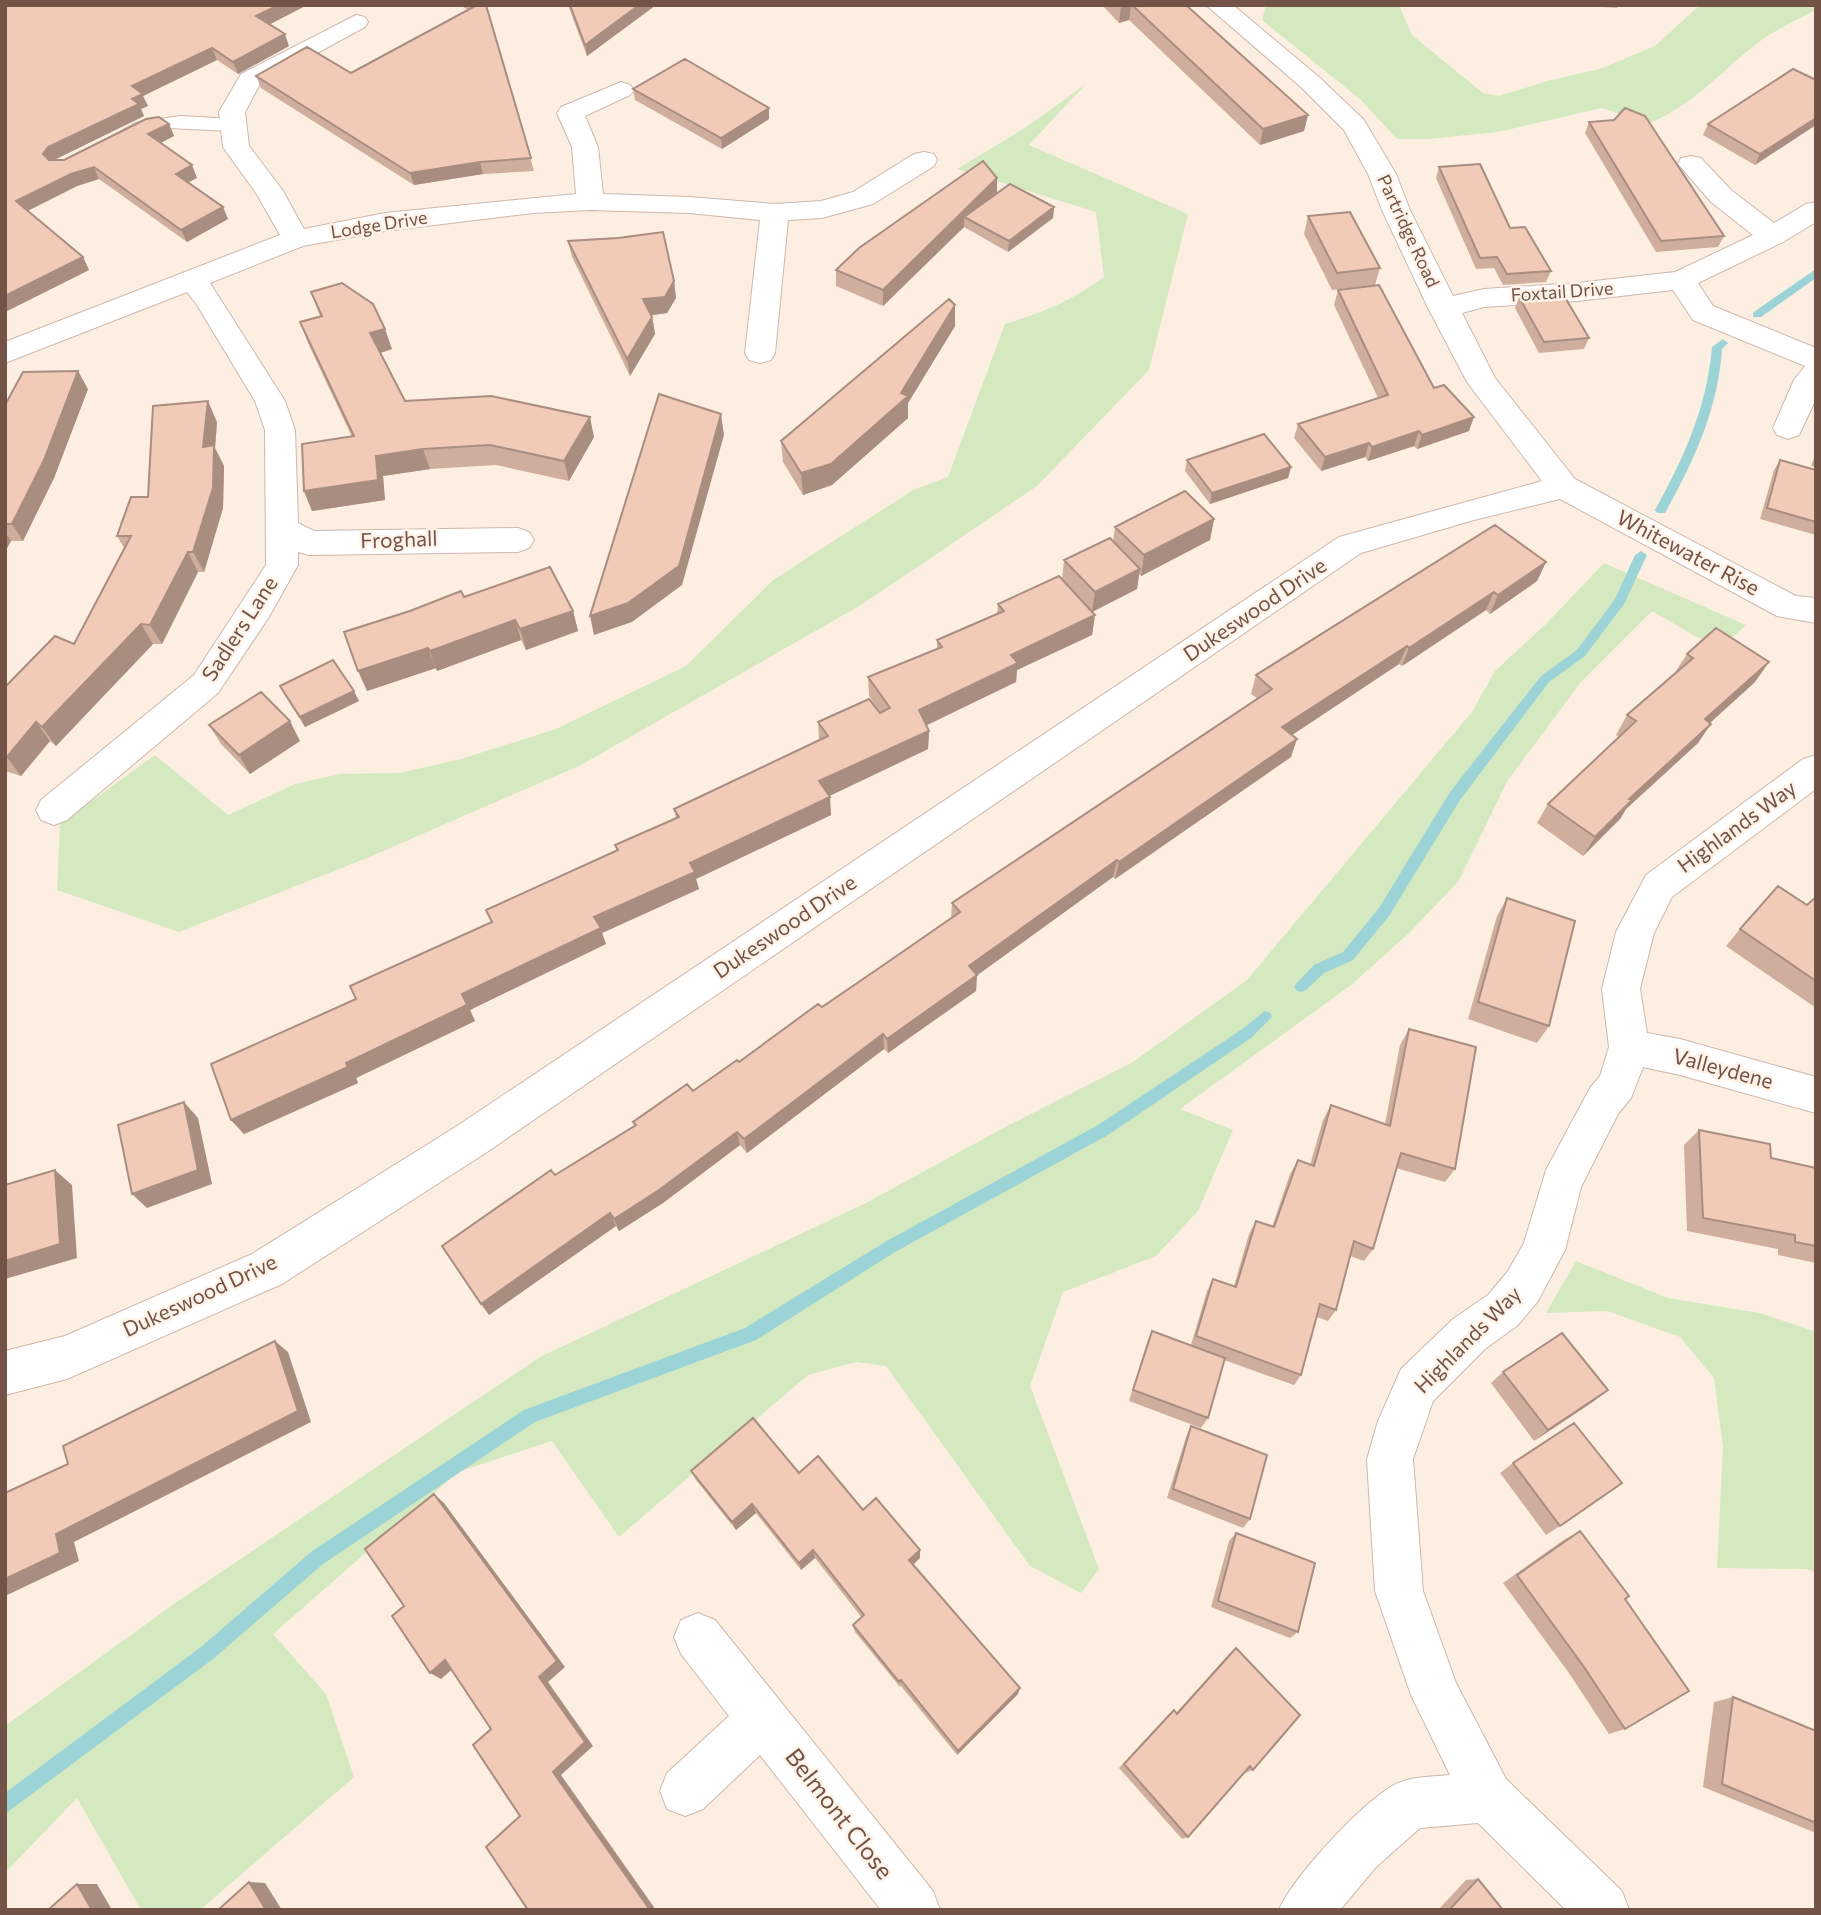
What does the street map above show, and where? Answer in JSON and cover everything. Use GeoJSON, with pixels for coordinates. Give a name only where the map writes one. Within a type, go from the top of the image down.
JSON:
{"type":"FeatureCollection","features":[{"type":"Feature","properties":{"kind":"street","name":"Partridge Road"},"geometry":{"type":"LineString","coordinates":[[1220,6],[1311,83],[1354,126],[1382,174],[1396,210],[1443,308],[1482,382],[1563,487]]}},
{"type":"Feature","properties":{"kind":"street"},"geometry":{"type":"LineString","coordinates":[[296,239],[269,191],[236,147],[232,112],[250,79],[356,22]]}},
{"type":"Feature","properties":{"kind":"street"},"geometry":{"type":"LineString","coordinates":[[590,202],[585,147],[570,113],[621,90]]}},
{"type":"Feature","properties":{"kind":"street","name":"Lodge Drive"},"geometry":{"type":"LineString","coordinates":[[5,354],[296,239],[385,222],[533,205],[590,202],[689,205],[775,213],[822,209],[863,198],[924,160]]}},
{"type":"Feature","properties":{"kind":"street"},"geometry":{"type":"LineString","coordinates":[[1690,164],[1721,196],[1773,236]]}},
{"type":"Feature","properties":{"kind":"street","name":"Foxtail Drive"},"geometry":{"type":"LineString","coordinates":[[1443,308],[1484,298],[1577,292],[1682,280],[1773,236],[1816,209]]}},
{"type":"Feature","properties":{"kind":"street"},"geometry":{"type":"LineString","coordinates":[[760,353],[775,213]]}},
{"type":"Feature","properties":{"kind":"street","name":"Sadlers Lane"},"geometry":{"type":"LineString","coordinates":[[54,810],[206,684],[282,565],[280,430],[270,401],[208,299],[191,279]]}},
{"type":"Feature","properties":{"kind":"street"},"geometry":{"type":"LineString","coordinates":[[1682,280],[1703,313],[1816,359]]}},
{"type":"Feature","properties":{"kind":"street"},"geometry":{"type":"LineString","coordinates":[[1788,428],[1809,380],[1816,372]]}},
{"type":"Feature","properties":{"kind":"street","name":"Whitewater Rise"},"geometry":{"type":"LineString","coordinates":[[1563,487],[1789,607],[1816,611]]}},
{"type":"Feature","properties":{"kind":"street","name":"Dukeswood Drive"},"geometry":{"type":"LineString","coordinates":[[5,1373],[67,1357],[267,1269],[484,1131],[1350,545],[1474,509],[1563,487]]}},
{"type":"Feature","properties":{"kind":"street","name":"Froghall"},"geometry":{"type":"LineString","coordinates":[[283,529],[309,542],[449,538],[519,540]]}},
{"type":"Feature","properties":{"kind":"street","name":"Highlands Way"},"geometry":{"type":"LineString","coordinates":[[1603,1910],[1488,1797],[1436,1695],[1399,1591],[1390,1459],[1401,1422],[1417,1385],[1469,1334],[1503,1310],[1522,1286],[1544,1250],[1561,1184],[1604,1101],[1617,1085],[1629,1047],[1621,989],[1624,969],[1635,932],[1660,886],[1816,769]]}},
{"type":"Feature","properties":{"kind":"street","name":"Valleydene"},"geometry":{"type":"LineString","coordinates":[[1629,1047],[1680,1057],[1816,1095]]}},
{"type":"Feature","properties":{"kind":"street","name":"Belmont Close"},"geometry":{"type":"LineString","coordinates":[[698,1637],[914,1910]]}},
{"type":"Feature","properties":{"kind":"street"},"geometry":{"type":"LineString","coordinates":[[685,1791],[763,1718]]}},
{"type":"Feature","properties":{"kind":"street"},"geometry":{"type":"LineString","coordinates":[[1305,1910],[1358,1849],[1409,1804],[1488,1797]]}},
{"type":"Feature","properties":{"kind":"lane"},"geometry":{"type":"LineString","coordinates":[[109,142],[145,124],[163,121],[233,125]]}},
{"type":"Feature","properties":{"kind":"green space"},"geometry":{"type":"Polygon","coordinates":[[[1266,5],[1399,5],[1412,35],[1483,93],[1499,96],[1600,69],[1655,46],[1700,5],[1816,5],[1816,10],[1766,37],[1692,98],[1647,124],[1602,108],[1498,132],[1397,139],[1361,100],[1262,20],[1266,5]]]}},
{"type":"Feature","properties":{"kind":"green space"},"geometry":{"type":"Polygon","coordinates":[[[1086,84],[1029,145],[1188,214],[1149,370],[1037,486],[861,605],[581,765],[367,858],[179,932],[57,890],[60,824],[155,755],[228,815],[295,784],[340,774],[400,773],[461,759],[556,729],[686,666],[773,580],[913,490],[948,477],[1005,324],[1057,305],[1104,277],[1096,212],[957,169],[1025,128],[1086,84]]]}},
{"type":"Feature","properties":{"kind":"green space"},"geometry":{"type":"Polygon","coordinates":[[[1604,563],[1746,625],[1719,650],[1652,611],[1581,682],[1508,780],[1458,882],[1408,934],[1351,985],[1180,1109],[1233,1130],[1198,1211],[1156,1256],[1063,1292],[1030,1386],[1099,1569],[1081,1593],[1030,1566],[886,1366],[856,1362],[808,1375],[619,1537],[552,1441],[458,1472],[273,1634],[326,1694],[354,1777],[200,1910],[141,1910],[77,1798],[5,1873],[5,1726],[178,1601],[540,1357],[866,1203],[1007,1126],[1133,1062],[1247,980],[1472,712],[1495,671],[1546,624],[1604,563]]]}},
{"type":"Feature","properties":{"kind":"green space"},"geometry":{"type":"Polygon","coordinates":[[[1576,1261],[1668,1298],[1760,1313],[1816,1332],[1816,1572],[1806,1569],[1717,1568],[1723,1447],[1714,1378],[1680,1337],[1607,1311],[1546,1313],[1576,1261]]]}},
{"type":"Feature","properties":{"kind":"building"},"geometry":{"type":"Polygon","coordinates":[[[5,5],[279,5],[256,16],[285,34],[233,62],[212,48],[132,86],[143,94],[132,99],[139,104],[48,147],[43,154],[49,160],[64,160],[146,119],[159,117],[169,124],[148,134],[192,165],[176,174],[223,207],[181,230],[94,167],[71,174],[16,201],[83,257],[5,296],[5,5]]]}},
{"type":"Feature","properties":{"kind":"building"},"geometry":{"type":"Polygon","coordinates":[[[477,5],[486,5],[531,158],[480,162],[410,173],[256,76],[307,47],[351,73],[477,5]]]}},
{"type":"Feature","properties":{"kind":"building"},"geometry":{"type":"Polygon","coordinates":[[[570,5],[639,5],[585,45],[570,5]]]}},
{"type":"Feature","properties":{"kind":"building"},"geometry":{"type":"Polygon","coordinates":[[[1132,5],[1186,5],[1308,115],[1263,129],[1132,5]]]}},
{"type":"Feature","properties":{"kind":"building"},"geometry":{"type":"Polygon","coordinates":[[[685,59],[769,108],[721,138],[633,89],[685,59]]]}},
{"type":"Feature","properties":{"kind":"building"},"geometry":{"type":"Polygon","coordinates":[[[1793,69],[1816,80],[1816,118],[1760,154],[1708,124],[1793,69]]]}},
{"type":"Feature","properties":{"kind":"building"},"geometry":{"type":"Polygon","coordinates":[[[1625,108],[1645,116],[1724,236],[1661,241],[1589,122],[1614,120],[1625,108]]]}},
{"type":"Feature","properties":{"kind":"building"},"geometry":{"type":"Polygon","coordinates":[[[983,161],[997,178],[883,290],[836,270],[859,248],[983,161]]]}},
{"type":"Feature","properties":{"kind":"building"},"geometry":{"type":"Polygon","coordinates":[[[1480,164],[1510,228],[1525,227],[1551,271],[1507,274],[1497,257],[1480,258],[1439,167],[1480,164]]]}},
{"type":"Feature","properties":{"kind":"building"},"geometry":{"type":"Polygon","coordinates":[[[1010,184],[1054,207],[1009,241],[964,217],[1010,184]]]}},
{"type":"Feature","properties":{"kind":"building"},"geometry":{"type":"Polygon","coordinates":[[[1350,212],[1380,268],[1337,273],[1308,216],[1350,212]]]}},
{"type":"Feature","properties":{"kind":"building"},"geometry":{"type":"Polygon","coordinates":[[[663,232],[674,281],[665,297],[643,299],[652,317],[627,359],[568,241],[663,232]]]}},
{"type":"Feature","properties":{"kind":"building"},"geometry":{"type":"Polygon","coordinates":[[[342,283],[373,304],[385,329],[370,333],[405,401],[491,396],[590,417],[564,461],[490,445],[423,449],[376,456],[378,480],[304,491],[302,444],[354,436],[300,322],[322,316],[311,292],[342,283]]]}},
{"type":"Feature","properties":{"kind":"building"},"geometry":{"type":"Polygon","coordinates":[[[1379,285],[1434,388],[1444,385],[1474,417],[1422,435],[1419,431],[1372,447],[1369,443],[1325,457],[1298,424],[1388,395],[1338,290],[1379,285]]]}},
{"type":"Feature","properties":{"kind":"building"},"geometry":{"type":"Polygon","coordinates":[[[1563,294],[1589,338],[1544,342],[1519,297],[1563,294]]]}},
{"type":"Feature","properties":{"kind":"building"},"geometry":{"type":"Polygon","coordinates":[[[949,299],[955,305],[901,393],[908,396],[831,464],[801,473],[781,441],[949,299]]]}},
{"type":"Feature","properties":{"kind":"building"},"geometry":{"type":"Polygon","coordinates":[[[78,371],[44,460],[12,524],[5,524],[5,405],[23,372],[78,371]]]}},
{"type":"Feature","properties":{"kind":"building"},"geometry":{"type":"Polygon","coordinates":[[[659,394],[721,414],[679,566],[628,603],[590,616],[659,394]]]}},
{"type":"Feature","properties":{"kind":"building"},"geometry":{"type":"Polygon","coordinates":[[[208,401],[203,447],[214,445],[213,488],[193,552],[188,552],[150,625],[141,624],[42,727],[36,722],[5,757],[5,687],[55,636],[74,644],[131,536],[117,536],[131,497],[148,497],[153,406],[208,401]]]}},
{"type":"Feature","properties":{"kind":"building"},"geometry":{"type":"Polygon","coordinates":[[[1264,434],[1291,467],[1212,493],[1187,460],[1264,434]]]}},
{"type":"Feature","properties":{"kind":"building"},"geometry":{"type":"Polygon","coordinates":[[[1780,460],[1816,470],[1816,522],[1767,508],[1780,460]]]}},
{"type":"Feature","properties":{"kind":"building"},"geometry":{"type":"Polygon","coordinates":[[[1185,491],[1214,519],[1144,555],[1115,527],[1185,491]]]}},
{"type":"Feature","properties":{"kind":"building"},"geometry":{"type":"Polygon","coordinates":[[[1495,525],[1546,562],[1498,595],[1494,592],[1282,727],[1297,739],[1119,862],[1117,860],[969,966],[977,975],[887,1039],[883,1034],[744,1139],[737,1132],[659,1190],[614,1219],[610,1213],[481,1304],[442,1246],[551,1170],[555,1175],[636,1125],[633,1122],[687,1084],[693,1091],[737,1060],[739,1062],[818,1004],[822,1007],[885,964],[960,912],[952,903],[1272,689],[1256,675],[1495,525]]]}},
{"type":"Feature","properties":{"kind":"building"},"geometry":{"type":"Polygon","coordinates":[[[1110,538],[1140,569],[1095,592],[1064,560],[1110,538]]]}},
{"type":"Feature","properties":{"kind":"building"},"geometry":{"type":"Polygon","coordinates":[[[550,567],[573,611],[520,629],[515,620],[430,651],[428,648],[358,671],[344,632],[461,591],[464,597],[550,567]]]}},
{"type":"Feature","properties":{"kind":"building"},"geometry":{"type":"Polygon","coordinates":[[[1059,576],[1095,615],[1011,655],[1018,663],[919,710],[929,731],[819,781],[830,797],[690,863],[695,872],[594,917],[601,928],[462,994],[467,1005],[346,1063],[348,1067],[231,1120],[211,1064],[356,999],[350,986],[492,922],[486,910],[618,850],[615,845],[679,817],[674,809],[828,736],[818,722],[869,699],[880,713],[890,708],[868,677],[942,647],[937,640],[1004,611],[998,604],[1059,576]]]}},
{"type":"Feature","properties":{"kind":"building"},"geometry":{"type":"Polygon","coordinates":[[[1716,628],[1769,662],[1705,719],[1711,724],[1629,799],[1632,800],[1595,837],[1548,804],[1636,721],[1627,715],[1693,658],[1687,654],[1716,628]]]}},
{"type":"Feature","properties":{"kind":"building"},"geometry":{"type":"Polygon","coordinates":[[[333,660],[354,691],[300,717],[280,686],[333,660]]]}},
{"type":"Feature","properties":{"kind":"building"},"geometry":{"type":"Polygon","coordinates":[[[261,692],[290,721],[239,755],[209,725],[261,692]]]}},
{"type":"Feature","properties":{"kind":"building"},"geometry":{"type":"Polygon","coordinates":[[[1778,886],[1807,905],[1816,897],[1816,981],[1740,929],[1778,886]]]}},
{"type":"Feature","properties":{"kind":"building"},"geometry":{"type":"Polygon","coordinates":[[[1507,898],[1575,921],[1549,1026],[1478,1002],[1507,898]]]}},
{"type":"Feature","properties":{"kind":"building"},"geometry":{"type":"Polygon","coordinates":[[[1409,1029],[1476,1047],[1455,1169],[1401,1153],[1373,1249],[1354,1241],[1336,1310],[1320,1304],[1301,1375],[1196,1336],[1213,1279],[1236,1287],[1256,1221],[1274,1227],[1298,1160],[1314,1166],[1331,1105],[1390,1126],[1409,1029]]]}},
{"type":"Feature","properties":{"kind":"building"},"geometry":{"type":"Polygon","coordinates":[[[184,1102],[198,1170],[132,1194],[118,1125],[184,1102]]]}},
{"type":"Feature","properties":{"kind":"building"},"geometry":{"type":"Polygon","coordinates":[[[1699,1130],[1770,1144],[1771,1158],[1816,1168],[1816,1246],[1795,1242],[1795,1235],[1703,1218],[1699,1130]]]}},
{"type":"Feature","properties":{"kind":"building"},"geometry":{"type":"Polygon","coordinates":[[[55,1170],[60,1244],[5,1261],[5,1185],[55,1170]]]}},
{"type":"Feature","properties":{"kind":"building"},"geometry":{"type":"Polygon","coordinates":[[[1152,1331],[1225,1358],[1208,1418],[1133,1390],[1152,1331]]]}},
{"type":"Feature","properties":{"kind":"building"},"geometry":{"type":"Polygon","coordinates":[[[1562,1333],[1608,1390],[1548,1430],[1503,1372],[1562,1333]]]}},
{"type":"Feature","properties":{"kind":"building"},"geometry":{"type":"Polygon","coordinates":[[[275,1341],[298,1411],[56,1534],[60,1553],[5,1579],[5,1493],[68,1464],[63,1446],[275,1341]]]}},
{"type":"Feature","properties":{"kind":"building"},"geometry":{"type":"Polygon","coordinates":[[[753,1418],[799,1473],[818,1456],[863,1510],[876,1498],[920,1550],[909,1560],[1020,1688],[958,1751],[853,1625],[864,1615],[813,1550],[799,1563],[752,1504],[732,1522],[691,1471],[753,1418]]]}},
{"type":"Feature","properties":{"kind":"building"},"geometry":{"type":"Polygon","coordinates":[[[1574,1423],[1622,1483],[1560,1526],[1513,1463],[1574,1423]]]}},
{"type":"Feature","properties":{"kind":"building"},"geometry":{"type":"Polygon","coordinates":[[[1191,1426],[1267,1455],[1250,1519],[1173,1489],[1191,1426]]]}},
{"type":"Feature","properties":{"kind":"building"},"geometry":{"type":"Polygon","coordinates":[[[434,1494],[557,1661],[539,1677],[585,1742],[553,1772],[650,1910],[528,1910],[486,1847],[520,1816],[473,1745],[491,1729],[445,1660],[430,1673],[392,1616],[404,1606],[365,1549],[434,1494]]]}},
{"type":"Feature","properties":{"kind":"building"},"geometry":{"type":"Polygon","coordinates":[[[1580,1531],[1629,1596],[1625,1599],[1689,1691],[1625,1729],[1517,1575],[1580,1531]]]}},
{"type":"Feature","properties":{"kind":"building"},"geometry":{"type":"Polygon","coordinates":[[[1236,1533],[1315,1563],[1298,1632],[1218,1601],[1236,1533]]]}},
{"type":"Feature","properties":{"kind":"building"},"geometry":{"type":"Polygon","coordinates":[[[1236,1648],[1300,1715],[1253,1770],[1250,1766],[1188,1837],[1124,1764],[1174,1710],[1177,1714],[1236,1648]]]}},
{"type":"Feature","properties":{"kind":"building"},"geometry":{"type":"Polygon","coordinates":[[[1733,1697],[1816,1731],[1816,1823],[1722,1784],[1733,1697]]]}},
{"type":"Feature","properties":{"kind":"building"},"geometry":{"type":"Polygon","coordinates":[[[1478,1879],[1503,1910],[1449,1910],[1478,1879]]]}},
{"type":"Feature","properties":{"kind":"building"},"geometry":{"type":"Polygon","coordinates":[[[249,1882],[266,1910],[218,1910],[249,1882]]]}},
{"type":"Feature","properties":{"kind":"building"},"geometry":{"type":"Polygon","coordinates":[[[77,1884],[92,1910],[48,1910],[77,1884]]]}},
{"type":"Feature","properties":{"kind":"waterway"},"geometry":{"type":"LineString","coordinates":[[1757,315],[1816,272]]}},
{"type":"Feature","properties":{"kind":"waterway"},"geometry":{"type":"LineString","coordinates":[[1661,510],[1699,432],[1712,391],[1717,347],[1723,343]]}},
{"type":"Feature","properties":{"kind":"waterway"},"geometry":{"type":"LineString","coordinates":[[1301,986],[1319,969],[1348,956],[1384,912],[1455,796],[1545,679],[1581,653],[1620,601],[1641,555]]}},
{"type":"Feature","properties":{"kind":"waterway"},"geometry":{"type":"LineString","coordinates":[[5,1805],[207,1653],[317,1558],[530,1416],[750,1334],[890,1247],[1103,1130],[1246,1034],[1265,1017]]}}]}
